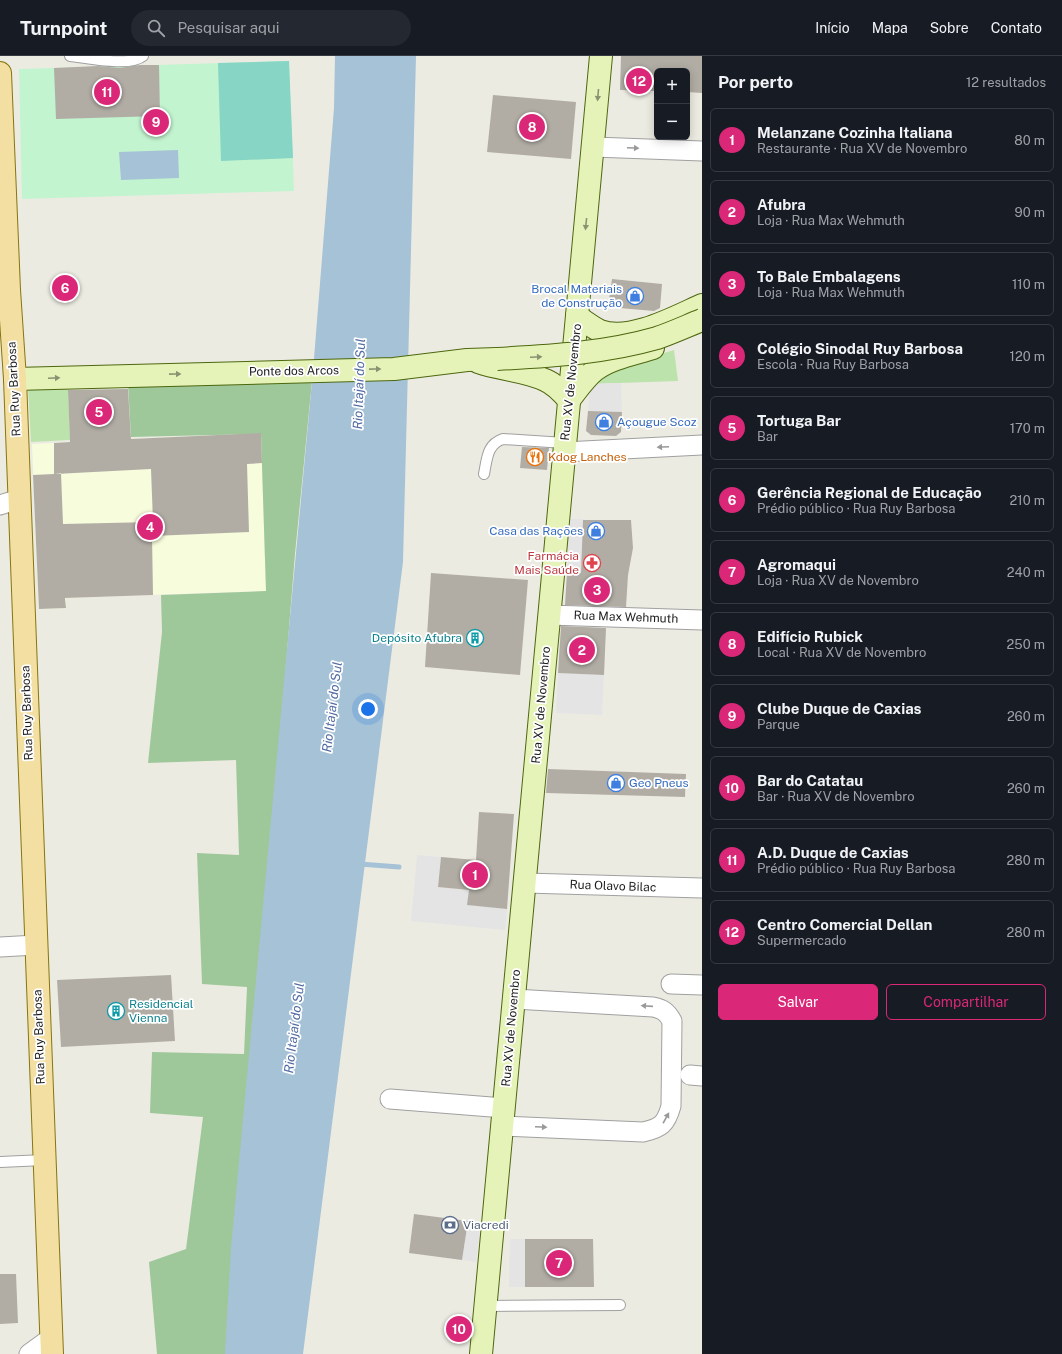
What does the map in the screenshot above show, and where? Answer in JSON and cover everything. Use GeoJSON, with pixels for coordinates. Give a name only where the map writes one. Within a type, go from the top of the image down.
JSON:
{"type":"FeatureCollection","features":[{"type":"Feature","properties":{"kind":"main road","name":"Rua XV de Novembro"},"geometry":{"type":"LineString","coordinates":[[481,1354],[564,447],[594,147],[601,56]]}},
{"type":"Feature","properties":{"kind":"main road","name":"Rua Ruy Barbosa"},"geometry":{"type":"LineString","coordinates":[[0,73],[2,153],[9,290],[8,377],[16,426],[10,502],[36,945],[51,1346]]}},
{"type":"Feature","properties":{"kind":"main road"},"geometry":{"type":"LineString","coordinates":[[0,336],[9,290]]}},
{"type":"Feature","properties":{"kind":"main road"},"geometry":{"type":"LineString","coordinates":[[577,316],[600,331],[612,334],[629,334],[702,305]]}},
{"type":"Feature","properties":{"kind":"main road"},"geometry":{"type":"LineString","coordinates":[[658,323],[701,327]]}},
{"type":"Feature","properties":{"kind":"main road"},"geometry":{"type":"LineString","coordinates":[[471,360],[493,368],[545,380],[558,388],[569,400],[596,369],[611,361],[701,327]]}},
{"type":"Feature","properties":{"kind":"main road","name":"Ponte dos Arcos"},"geometry":{"type":"LineString","coordinates":[[8,377],[394,369],[471,360],[497,360],[583,353],[635,343],[701,327]]}},
{"type":"Feature","properties":{"kind":"main road"},"geometry":{"type":"LineString","coordinates":[[611,361],[629,334]]}},
{"type":"Feature","properties":{"kind":"main road"},"geometry":{"type":"LineString","coordinates":[[0,409],[16,426]]}},
{"type":"Feature","properties":{"kind":"street"},"geometry":{"type":"LineString","coordinates":[[594,147],[702,151]]}},
{"type":"Feature","properties":{"kind":"street"},"geometry":{"type":"LineString","coordinates":[[564,447],[702,445]]}},
{"type":"Feature","properties":{"kind":"street","name":"Rua Max Wehmuth"},"geometry":{"type":"LineString","coordinates":[[549,615],[702,620]]}},
{"type":"Feature","properties":{"kind":"street","name":"Rua Olavo Bilac"},"geometry":{"type":"LineString","coordinates":[[525,883],[702,888]]}},
{"type":"Feature","properties":{"kind":"street"},"geometry":{"type":"LineString","coordinates":[[0,947],[36,945]]}},
{"type":"Feature","properties":{"kind":"street"},"geometry":{"type":"LineString","coordinates":[[671,984],[702,985]]}},
{"type":"Feature","properties":{"kind":"street"},"geometry":{"type":"LineString","coordinates":[[390,1099],[503,1117],[643,1132],[662,1125],[668,1118],[671,1106],[672,1021],[668,1014],[662,1009],[653,1007],[514,998]]}},
{"type":"Feature","properties":{"kind":"street"},"geometry":{"type":"LineString","coordinates":[[29,1354],[51,1346]]}},
{"type":"Feature","properties":{"kind":"lane"},"geometry":{"type":"LineString","coordinates":[[70,56],[119,61],[140,58],[143,56]]}},
{"type":"Feature","properties":{"kind":"lane"},"geometry":{"type":"LineString","coordinates":[[484,474],[490,448],[496,442],[503,440],[564,447]]}},
{"type":"Feature","properties":{"kind":"lane"},"geometry":{"type":"LineString","coordinates":[[0,1162],[44,1160]]}},
{"type":"Feature","properties":{"kind":"lane"},"geometry":{"type":"LineString","coordinates":[[486,1306],[620,1305]]}},
{"type":"Feature","properties":{"kind":"shaded area"},"geometry":{"type":"Polygon","coordinates":[[[289,61],[294,191],[22,199],[19,69],[289,61]]]}},
{"type":"Feature","properties":{"kind":"shaded area"},"geometry":{"type":"Polygon","coordinates":[[[289,61],[293,158],[221,161],[218,63],[289,61]]]}},
{"type":"Feature","properties":{"kind":"shaded area"},"geometry":{"type":"Polygon","coordinates":[[[621,383],[622,412],[588,411],[590,384],[621,383]]]}},
{"type":"Feature","properties":{"kind":"shaded area"},"geometry":{"type":"Polygon","coordinates":[[[261,433],[266,591],[66,598],[66,608],[39,609],[32,444],[261,433]]]}},
{"type":"Feature","properties":{"kind":"shaded area"},"geometry":{"type":"Polygon","coordinates":[[[569,519],[583,519],[581,573],[567,572],[569,519]]]}},
{"type":"Feature","properties":{"kind":"shaded area"},"geometry":{"type":"Polygon","coordinates":[[[558,673],[604,675],[602,715],[556,713],[558,673]]]}},
{"type":"Feature","properties":{"kind":"shaded area"},"geometry":{"type":"Polygon","coordinates":[[[417,855],[441,857],[438,887],[469,890],[468,905],[507,909],[505,930],[411,921],[417,855]]]}},
{"type":"Feature","properties":{"kind":"shaded area"},"geometry":{"type":"Polygon","coordinates":[[[468,1221],[481,1222],[476,1262],[462,1260],[468,1221]]]}},
{"type":"Feature","properties":{"kind":"shaded area"},"geometry":{"type":"Polygon","coordinates":[[[510,1239],[525,1239],[525,1287],[509,1287],[510,1239]]]}},
{"type":"Feature","properties":{"kind":"green space"},"geometry":{"type":"Polygon","coordinates":[[[674,350],[678,381],[590,384],[594,374],[674,350]]]}},
{"type":"Feature","properties":{"kind":"green space"},"geometry":{"type":"Polygon","coordinates":[[[313,371],[295,554],[230,1354],[157,1354],[149,1262],[186,1249],[203,1117],[150,1113],[152,1052],[244,1054],[247,987],[202,984],[197,853],[239,855],[236,760],[148,763],[162,632],[161,595],[266,591],[261,434],[131,437],[128,383],[313,371]]]}},
{"type":"Feature","properties":{"kind":"green space"},"geometry":{"type":"Polygon","coordinates":[[[68,386],[70,440],[31,442],[28,387],[68,386]]]}},
{"type":"Feature","properties":{"kind":"water","name":"Rio Itajaí do Sul"},"geometry":{"type":"Polygon","coordinates":[[[335,56],[416,56],[403,562],[303,1354],[225,1354],[231,1248],[313,371],[334,108],[335,56]]]}},
{"type":"Feature","properties":{"kind":"water"},"geometry":{"type":"Polygon","coordinates":[[[178,150],[179,178],[121,180],[119,152],[178,150]]]}},
{"type":"Feature","properties":{"kind":"building"},"geometry":{"type":"Polygon","coordinates":[[[621,56],[702,56],[702,93],[690,92],[690,68],[654,68],[654,91],[620,90],[621,56]]]}},
{"type":"Feature","properties":{"kind":"building"},"geometry":{"type":"Polygon","coordinates":[[[140,65],[159,65],[160,116],[56,119],[54,68],[98,66],[119,68],[140,65]]]}},
{"type":"Feature","properties":{"kind":"building"},"geometry":{"type":"Polygon","coordinates":[[[493,95],[576,102],[571,159],[487,152],[493,95]]]}},
{"type":"Feature","properties":{"kind":"building","name":"Brocal Materiais de Construção"},"geometry":{"type":"Polygon","coordinates":[[[612,279],[662,284],[660,308],[654,311],[608,307],[612,279]]]}},
{"type":"Feature","properties":{"kind":"building"},"geometry":{"type":"Polygon","coordinates":[[[128,389],[131,439],[261,433],[262,463],[247,464],[249,532],[152,536],[153,595],[65,598],[66,608],[39,609],[33,475],[54,474],[54,443],[70,442],[68,390],[128,389]],[[151,469],[61,474],[63,524],[153,522],[151,469]]]}},
{"type":"Feature","properties":{"kind":"building","name":"Açougue Scoz"},"geometry":{"type":"Polygon","coordinates":[[[588,411],[622,412],[621,432],[616,436],[591,435],[586,431],[588,411]]]}},
{"type":"Feature","properties":{"kind":"building","name":"Kdog Lanches"},"geometry":{"type":"Polygon","coordinates":[[[522,447],[549,448],[547,470],[520,468],[522,447]]]}},
{"type":"Feature","properties":{"kind":"building"},"geometry":{"type":"Polygon","coordinates":[[[583,520],[631,520],[633,548],[628,575],[626,607],[565,605],[567,572],[581,573],[583,520]]]}},
{"type":"Feature","properties":{"kind":"building","name":"Depósito Afubra"},"geometry":{"type":"Polygon","coordinates":[[[431,573],[528,580],[520,675],[425,667],[431,573]]]}},
{"type":"Feature","properties":{"kind":"building"},"geometry":{"type":"Polygon","coordinates":[[[561,626],[606,628],[604,675],[558,673],[561,626]]]}},
{"type":"Feature","properties":{"kind":"building","name":"Geo Pneus"},"geometry":{"type":"Polygon","coordinates":[[[548,769],[686,774],[685,797],[546,793],[548,769]]]}},
{"type":"Feature","properties":{"kind":"building"},"geometry":{"type":"Polygon","coordinates":[[[479,812],[514,814],[507,909],[467,905],[469,890],[438,887],[441,857],[476,860],[479,812]]]}},
{"type":"Feature","properties":{"kind":"building","name":"Residencial Vienna"},"geometry":{"type":"Polygon","coordinates":[[[171,975],[175,1041],[61,1047],[57,980],[171,975]]]}},
{"type":"Feature","properties":{"kind":"building"},"geometry":{"type":"Polygon","coordinates":[[[414,1214],[468,1221],[462,1260],[409,1253],[414,1214]]]}},
{"type":"Feature","properties":{"kind":"building"},"geometry":{"type":"Polygon","coordinates":[[[525,1239],[593,1239],[594,1287],[525,1287],[525,1239]]]}},
{"type":"Feature","properties":{"kind":"building"},"geometry":{"type":"Polygon","coordinates":[[[0,1274],[16,1274],[18,1323],[0,1324],[0,1274]]]}},
{"type":"Feature","properties":{"kind":"building"},"geometry":{"type":"Polygon","coordinates":[[[451,1319],[468,1321],[467,1339],[449,1337],[451,1319]]]}},
{"type":"Feature","properties":{"kind":"waterway"},"geometry":{"type":"LineString","coordinates":[[360,864],[399,867]]}},
{"type":"Feature","properties":{"kind":"place","name":"Centro Comercial Dellan"},"geometry":{"type":"Point","coordinates":[639,81]}},
{"type":"Feature","properties":{"kind":"place","name":"A.D. Duque de Caxias"},"geometry":{"type":"Point","coordinates":[107,92]}},
{"type":"Feature","properties":{"kind":"place","name":"Clube Duque de Caxias"},"geometry":{"type":"Point","coordinates":[156,122]}},
{"type":"Feature","properties":{"kind":"place","name":"Edifício Rubick"},"geometry":{"type":"Point","coordinates":[532,127]}},
{"type":"Feature","properties":{"kind":"place","name":"Gerência Regional de Educação"},"geometry":{"type":"Point","coordinates":[65,288]}},
{"type":"Feature","properties":{"kind":"place","name":"Brocal Materiais de Construção"},"geometry":{"type":"Point","coordinates":[635,296]}},
{"type":"Feature","properties":{"kind":"place","name":"Tortuga Bar"},"geometry":{"type":"Point","coordinates":[99,412]}},
{"type":"Feature","properties":{"kind":"place","name":"Açougue Scoz"},"geometry":{"type":"Point","coordinates":[604,422]}},
{"type":"Feature","properties":{"kind":"place","name":"Kdog Lanches"},"geometry":{"type":"Point","coordinates":[535,457]}},
{"type":"Feature","properties":{"kind":"place","name":"Colégio Sinodal Ruy Barbosa"},"geometry":{"type":"Point","coordinates":[150,527]}},
{"type":"Feature","properties":{"kind":"place","name":"Casa das Rações"},"geometry":{"type":"Point","coordinates":[596,531]}},
{"type":"Feature","properties":{"kind":"place","name":"Farmácia Mais Saúde"},"geometry":{"type":"Point","coordinates":[592,563]}},
{"type":"Feature","properties":{"kind":"place","name":"To Bale Embalagens"},"geometry":{"type":"Point","coordinates":[597,590]}},
{"type":"Feature","properties":{"kind":"place","name":"Depósito Afubra"},"geometry":{"type":"Point","coordinates":[475,638]}},
{"type":"Feature","properties":{"kind":"place","name":"Afubra"},"geometry":{"type":"Point","coordinates":[582,650]}},
{"type":"Feature","properties":{"kind":"place","name":"Geo Pneus"},"geometry":{"type":"Point","coordinates":[616,783]}},
{"type":"Feature","properties":{"kind":"place","name":"Melanzane Cozinha Italiana"},"geometry":{"type":"Point","coordinates":[475,875]}},
{"type":"Feature","properties":{"kind":"place","name":"Residencial Vienna"},"geometry":{"type":"Point","coordinates":[116,1011]}},
{"type":"Feature","properties":{"kind":"place","name":"Viacredi"},"geometry":{"type":"Point","coordinates":[450,1225]}},
{"type":"Feature","properties":{"kind":"place","name":"Agromaqui"},"geometry":{"type":"Point","coordinates":[559,1263]}},
{"type":"Feature","properties":{"kind":"place","name":"Bar do Catatau"},"geometry":{"type":"Point","coordinates":[459,1329]}}]}
